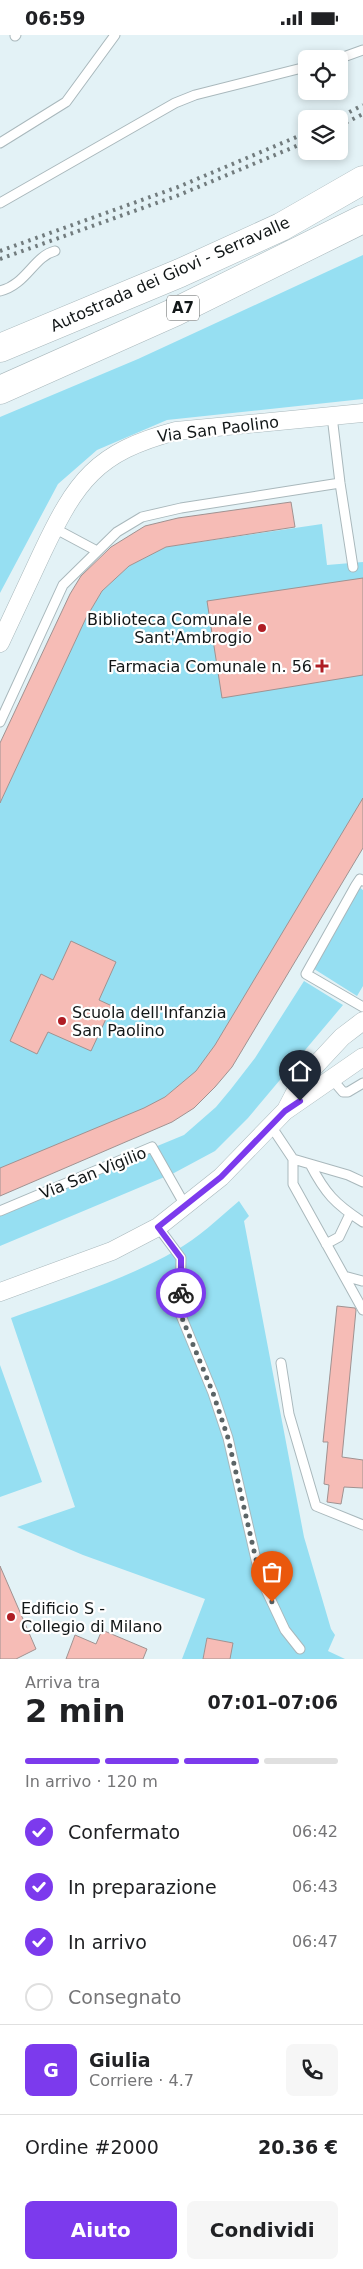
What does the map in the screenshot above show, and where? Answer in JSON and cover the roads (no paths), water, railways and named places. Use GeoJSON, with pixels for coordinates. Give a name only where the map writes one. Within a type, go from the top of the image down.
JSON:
{"type":"FeatureCollection","features":[{"type":"Feature","properties":{"kind":"highway","name":"Autostrada dei Giovi - Serravalle"},"geometry":{"type":"LineString","coordinates":[[0,348],[180,273],[281,227],[363,180]]}},
{"type":"Feature","properties":{"kind":"highway","name":"Autostrada dei Giovi - Serravalle"},"geometry":{"type":"LineString","coordinates":[[0,390],[175,313],[363,219]]}},
{"type":"Feature","properties":{"kind":"street","name":"Via San Paolino"},"geometry":{"type":"LineString","coordinates":[[0,643],[69,499],[90,474],[120,451],[146,439],[176,431],[363,413]]}},
{"type":"Feature","properties":{"kind":"street"},"geometry":{"type":"LineString","coordinates":[[285,1111],[301,1081],[342,1037],[363,1021]]}},
{"type":"Feature","properties":{"kind":"street"},"geometry":{"type":"LineString","coordinates":[[0,1292],[112,1251],[158,1227],[186,1207],[221,1177],[285,1111],[363,1057]]}},
{"type":"Feature","properties":{"kind":"lane"},"geometry":{"type":"LineString","coordinates":[[0,143],[66,102],[115,35]]}},
{"type":"Feature","properties":{"kind":"lane"},"geometry":{"type":"LineString","coordinates":[[348,55],[363,50]]}},
{"type":"Feature","properties":{"kind":"lane"},"geometry":{"type":"LineString","coordinates":[[0,203],[175,103],[195,95],[298,69]]}},
{"type":"Feature","properties":{"kind":"lane"},"geometry":{"type":"LineString","coordinates":[[0,291],[18,284],[45,255],[55,251]]}},
{"type":"Feature","properties":{"kind":"lane"},"geometry":{"type":"LineString","coordinates":[[332,416],[353,567]]}},
{"type":"Feature","properties":{"kind":"lane"},"geometry":{"type":"LineString","coordinates":[[0,722],[63,585],[117,532],[142,517],[181,508],[340,483]]}},
{"type":"Feature","properties":{"kind":"lane"},"geometry":{"type":"LineString","coordinates":[[54,528],[97,551]]}},
{"type":"Feature","properties":{"kind":"lane"},"geometry":{"type":"LineString","coordinates":[[363,881],[360,879],[356,885],[306,974],[363,1007]]}},
{"type":"Feature","properties":{"kind":"lane"},"geometry":{"type":"LineString","coordinates":[[331,1078],[343,1092],[348,1092],[363,1083]]}},
{"type":"Feature","properties":{"kind":"lane"},"geometry":{"type":"LineString","coordinates":[[271,1126],[293,1159],[293,1184],[363,1310]]}},
{"type":"Feature","properties":{"kind":"lane","name":"Via San Vigilio"},"geometry":{"type":"LineString","coordinates":[[0,1211],[152,1147],[186,1207]]}},
{"type":"Feature","properties":{"kind":"lane"},"geometry":{"type":"LineString","coordinates":[[293,1159],[348,1175],[363,1182]]}},
{"type":"Feature","properties":{"kind":"lane"},"geometry":{"type":"LineString","coordinates":[[310,1164],[320,1184],[338,1206],[363,1222]]}},
{"type":"Feature","properties":{"kind":"lane"},"geometry":{"type":"LineString","coordinates":[[326,1244],[339,1237],[350,1214]]}},
{"type":"Feature","properties":{"kind":"lane"},"geometry":{"type":"LineString","coordinates":[[158,1227],[181,1258],[180,1313],[213,1393],[228,1438],[260,1577],[285,1630],[300,1649]]}},
{"type":"Feature","properties":{"kind":"lane"},"geometry":{"type":"LineString","coordinates":[[344,1276],[362,1281]]}},
{"type":"Feature","properties":{"kind":"lane"},"geometry":{"type":"LineString","coordinates":[[281,1363],[290,1414],[316,1506],[363,1525]]}},
{"type":"Feature","properties":{"kind":"railway"},"geometry":{"type":"LineString","coordinates":[[348,113],[363,105]]}},
{"type":"Feature","properties":{"kind":"railway"},"geometry":{"type":"LineString","coordinates":[[348,122],[363,114]]}},
{"type":"Feature","properties":{"kind":"railway"},"geometry":{"type":"LineString","coordinates":[[0,251],[178,187],[298,136]]}},
{"type":"Feature","properties":{"kind":"railway"},"geometry":{"type":"LineString","coordinates":[[0,259],[179,195],[298,145]]}},
{"type":"Feature","properties":{"kind":"place","name":"Biblioteca Comunale Sant'Ambrogio"},"geometry":{"type":"Point","coordinates":[262,628]}},
{"type":"Feature","properties":{"kind":"place","name":"Farmacia Comunale n. 56"},"geometry":{"type":"Point","coordinates":[322,666]}},
{"type":"Feature","properties":{"kind":"place","name":"Scuola dell'Infanzia San Paolino"},"geometry":{"type":"Point","coordinates":[62,1021]}},
{"type":"Feature","properties":{"kind":"place","name":"Edificio S - Collegio di Milano"},"geometry":{"type":"Point","coordinates":[11,1617]}}]}
